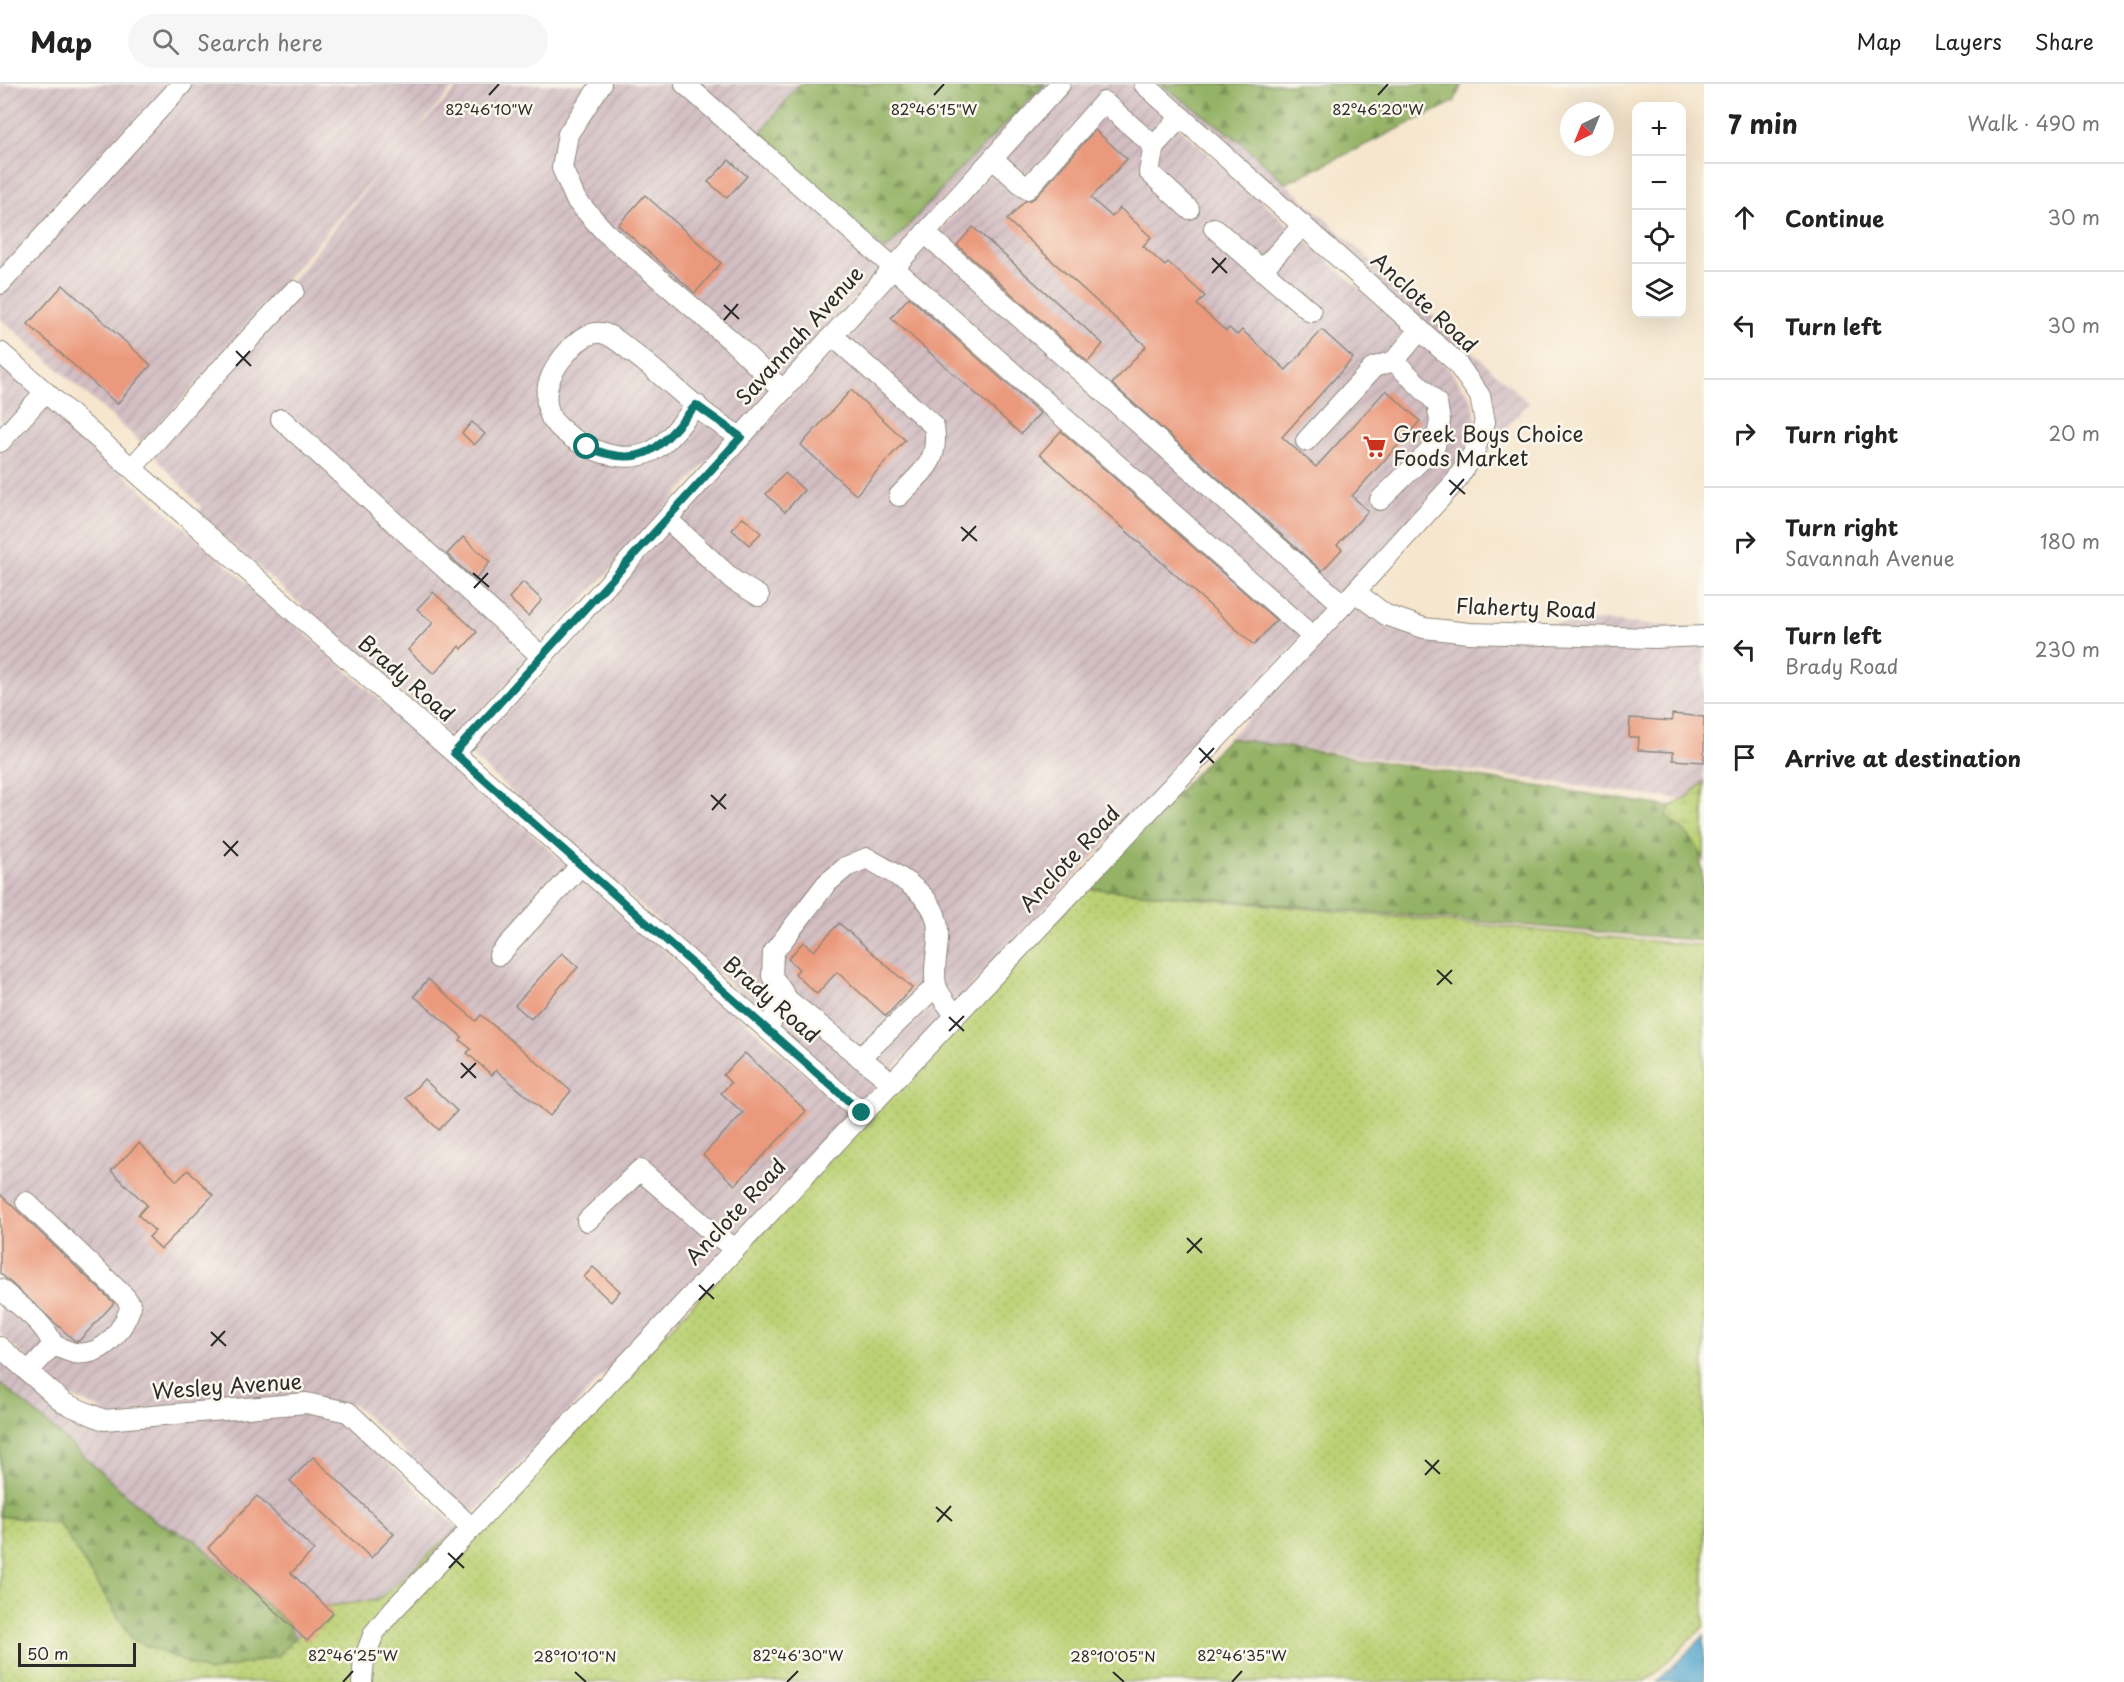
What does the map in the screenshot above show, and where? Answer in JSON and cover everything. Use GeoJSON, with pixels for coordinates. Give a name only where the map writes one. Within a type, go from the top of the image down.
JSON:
{"type":"FeatureCollection","features":[{"type":"Feature","properties":{"kind":"street"},"geometry":{"type":"LineString","coordinates":[[0,284],[182,84]]}},
{"type":"Feature","properties":{"kind":"street"},"geometry":{"type":"LineString","coordinates":[[602,84],[568,134],[562,168],[576,200],[605,232],[733,342],[783,391]]}},
{"type":"Feature","properties":{"kind":"street"},"geometry":{"type":"LineString","coordinates":[[685,84],[1313,637]]}},
{"type":"Feature","properties":{"kind":"street","name":"Savannah Avenue"},"geometry":{"type":"LineString","coordinates":[[454,753],[1060,84]]}},
{"type":"Feature","properties":{"kind":"street","name":"Anclote Road"},"geometry":{"type":"LineString","coordinates":[[362,1682],[364,1659],[374,1633],[392,1611],[1349,599],[1456,481],[1474,452],[1485,422],[1480,396],[1456,362],[1144,84]]}},
{"type":"Feature","properties":{"kind":"street"},"geometry":{"type":"LineString","coordinates":[[993,159],[1028,189],[1104,102],[1154,146]]}},
{"type":"Feature","properties":{"kind":"street"},"geometry":{"type":"LineString","coordinates":[[1181,117],[1154,146],[1149,172],[1189,209]]}},
{"type":"Feature","properties":{"kind":"street"},"geometry":{"type":"LineString","coordinates":[[1262,270],[1303,225]]}},
{"type":"Feature","properties":{"kind":"street"},"geometry":{"type":"LineString","coordinates":[[1214,228],[1311,312]]}},
{"type":"Feature","properties":{"kind":"street","name":"Flaherty Road"},"geometry":{"type":"LineString","coordinates":[[925,233],[1349,599],[1424,628],[1468,633],[1654,638],[1704,636]]}},
{"type":"Feature","properties":{"kind":"street"},"geometry":{"type":"LineString","coordinates":[[132,468],[294,291]]}},
{"type":"Feature","properties":{"kind":"street"},"geometry":{"type":"LineString","coordinates":[[1306,441],[1374,367],[1394,361],[1420,330]]}},
{"type":"Feature","properties":{"kind":"street"},"geometry":{"type":"LineString","coordinates":[[696,405],[660,445],[650,452],[618,456],[593,449],[567,434],[552,419],[546,393],[550,374],[561,358],[577,341],[591,334],[601,333],[618,341],[666,378],[696,405],[741,437]]}},
{"type":"Feature","properties":{"kind":"street"},"geometry":{"type":"LineString","coordinates":[[832,336],[934,426],[937,443],[932,459],[899,496]]}},
{"type":"Feature","properties":{"kind":"street","name":"Brady Road"},"geometry":{"type":"LineString","coordinates":[[0,352],[862,1113]]}},
{"type":"Feature","properties":{"kind":"street"},"geometry":{"type":"LineString","coordinates":[[1380,500],[1435,446],[1440,422],[1437,403],[1394,361]]}},
{"type":"Feature","properties":{"kind":"street"},"geometry":{"type":"LineString","coordinates":[[0,442],[45,392]]}},
{"type":"Feature","properties":{"kind":"street"},"geometry":{"type":"LineString","coordinates":[[281,419],[542,657]]}},
{"type":"Feature","properties":{"kind":"street"},"geometry":{"type":"LineString","coordinates":[[667,519],[733,580],[759,596]]}},
{"type":"Feature","properties":{"kind":"street"},"geometry":{"type":"LineString","coordinates":[[891,1082],[788,1000],[772,976],[773,953],[826,884],[846,867],[867,858],[898,876],[926,900],[936,918],[938,940],[936,986],[955,1015]]}},
{"type":"Feature","properties":{"kind":"street"},"geometry":{"type":"LineString","coordinates":[[499,955],[581,865]]}},
{"type":"Feature","properties":{"kind":"street"},"geometry":{"type":"LineString","coordinates":[[860,1058],[936,986]]}},
{"type":"Feature","properties":{"kind":"street"},"geometry":{"type":"LineString","coordinates":[[766,1028],[788,1000]]}},
{"type":"Feature","properties":{"kind":"street"},"geometry":{"type":"LineString","coordinates":[[587,1221],[640,1170],[714,1234],[735,1248]]}},
{"type":"Feature","properties":{"kind":"street"},"geometry":{"type":"LineString","coordinates":[[0,1289],[45,1330],[53,1344],[74,1353],[93,1353],[113,1338],[126,1321],[131,1306],[126,1298],[26,1202]]}},
{"type":"Feature","properties":{"kind":"street"},"geometry":{"type":"LineString","coordinates":[[28,1372],[53,1344]]}},
{"type":"Feature","properties":{"kind":"street","name":"Wesley Avenue"},"geometry":{"type":"LineString","coordinates":[[0,1347],[64,1403],[104,1420],[306,1403],[348,1412],[472,1528]]}},
{"type":"Feature","properties":{"kind":"shaded area"},"geometry":{"type":"Polygon","coordinates":[[[0,84],[456,84],[407,141],[461,84],[799,84],[761,132],[885,251],[957,172],[1045,84],[1049,84],[455,741],[197,513],[202,508],[143,444],[0,318],[0,84]],[[377,175],[153,433],[243,343],[377,175]]]}},
{"type":"Feature","properties":{"kind":"shaded area"},"geometry":{"type":"Polygon","coordinates":[[[1072,84],[1131,84],[1449,369],[1472,400],[1477,423],[1467,449],[1449,476],[1349,587],[862,1101],[467,752],[1072,84]]]}},
{"type":"Feature","properties":{"kind":"shaded area"},"geometry":{"type":"Polygon","coordinates":[[[1159,84],[1241,143],[1529,403],[1495,440],[1498,443],[1479,460],[1487,391],[1159,84]]]}},
{"type":"Feature","properties":{"kind":"shaded area"},"geometry":{"type":"Polygon","coordinates":[[[0,365],[850,1114],[472,1515],[354,1405],[106,1411],[69,1396],[0,1334],[0,365]]]}},
{"type":"Feature","properties":{"kind":"shaded area"},"geometry":{"type":"Polygon","coordinates":[[[1356,604],[1389,628],[1421,636],[1439,629],[1604,621],[1704,629],[1704,782],[1683,800],[1229,738],[1356,604]]]}},
{"type":"Feature","properties":{"kind":"shaded area"},"geometry":{"type":"Polygon","coordinates":[[[0,1359],[58,1410],[304,1412],[343,1420],[458,1528],[378,1600],[327,1606],[295,1638],[289,1625],[194,1539],[155,1521],[0,1383],[0,1359]]]}},
{"type":"Feature","properties":{"kind":"green space"},"geometry":{"type":"Polygon","coordinates":[[[799,84],[1045,84],[957,172],[885,251],[761,132],[799,84]]]}},
{"type":"Feature","properties":{"kind":"green space"},"geometry":{"type":"Polygon","coordinates":[[[1161,84],[1388,84],[1389,86],[1395,84],[1462,84],[1454,102],[1286,183],[1241,142],[1161,84]]]}},
{"type":"Feature","properties":{"kind":"green space"},"geometry":{"type":"Polygon","coordinates":[[[1229,738],[1671,807],[1666,817],[1690,837],[1697,845],[1699,853],[1703,891],[1704,941],[1087,888],[1229,738]]]}},
{"type":"Feature","properties":{"kind":"green space"},"geometry":{"type":"Polygon","coordinates":[[[1704,782],[1704,862],[1689,836],[1666,817],[1671,807],[1689,796],[1704,782]]]}},
{"type":"Feature","properties":{"kind":"green space"},"geometry":{"type":"Polygon","coordinates":[[[1087,888],[1704,946],[1704,1626],[1646,1682],[371,1682],[373,1662],[378,1646],[398,1616],[1087,888]]]}},
{"type":"Feature","properties":{"kind":"green space"},"geometry":{"type":"Polygon","coordinates":[[[0,1383],[155,1521],[194,1539],[289,1625],[295,1638],[278,1656],[209,1672],[133,1640],[59,1523],[0,1516],[0,1383]]]}},
{"type":"Feature","properties":{"kind":"green space"},"geometry":{"type":"Polygon","coordinates":[[[0,1516],[59,1522],[133,1640],[278,1656],[327,1606],[378,1600],[459,1529],[386,1605],[353,1682],[0,1682],[0,1516]]]}},
{"type":"Feature","properties":{"kind":"water"},"geometry":{"type":"Polygon","coordinates":[[[1704,1636],[1704,1682],[1657,1682],[1704,1636]]]}},
{"type":"Feature","properties":{"kind":"building"},"geometry":{"type":"Polygon","coordinates":[[[1095,130],[1127,159],[1091,198],[1112,217],[1120,208],[1151,237],[1143,246],[1165,266],[1168,262],[1205,296],[1197,305],[1226,331],[1229,328],[1237,335],[1242,330],[1286,370],[1322,330],[1353,358],[1282,437],[1316,467],[1386,390],[1420,421],[1352,496],[1368,511],[1337,545],[1342,549],[1322,571],[1112,384],[1146,346],[1007,220],[1025,201],[1036,197],[1095,130]]]}},
{"type":"Feature","properties":{"kind":"building"},"geometry":{"type":"Polygon","coordinates":[[[729,160],[747,176],[727,198],[708,182],[729,160]]]}},
{"type":"Feature","properties":{"kind":"building"},"geometry":{"type":"Polygon","coordinates":[[[645,195],[721,263],[695,293],[618,225],[645,195]]]}},
{"type":"Feature","properties":{"kind":"building"},"geometry":{"type":"Polygon","coordinates":[[[973,227],[1103,344],[1088,362],[957,245],[973,227]]]}},
{"type":"Feature","properties":{"kind":"building"},"geometry":{"type":"Polygon","coordinates":[[[63,285],[151,365],[117,404],[28,324],[63,285]]]}},
{"type":"Feature","properties":{"kind":"building"},"geometry":{"type":"Polygon","coordinates":[[[909,297],[1040,413],[1021,434],[891,318],[909,297]]]}},
{"type":"Feature","properties":{"kind":"building"},"geometry":{"type":"Polygon","coordinates":[[[851,390],[905,440],[856,495],[801,445],[851,390]]]}},
{"type":"Feature","properties":{"kind":"building"},"geometry":{"type":"Polygon","coordinates":[[[472,422],[485,434],[474,445],[462,433],[472,422]]]}},
{"type":"Feature","properties":{"kind":"building"},"geometry":{"type":"Polygon","coordinates":[[[1061,431],[1276,620],[1254,645],[1040,454],[1061,431]]]}},
{"type":"Feature","properties":{"kind":"building"},"geometry":{"type":"Polygon","coordinates":[[[785,473],[804,490],[785,512],[766,494],[785,473]]]}},
{"type":"Feature","properties":{"kind":"building"},"geometry":{"type":"Polygon","coordinates":[[[743,517],[761,533],[749,545],[732,530],[743,517]]]}},
{"type":"Feature","properties":{"kind":"building"},"geometry":{"type":"Polygon","coordinates":[[[463,537],[490,562],[475,580],[447,554],[463,537]]]}},
{"type":"Feature","properties":{"kind":"building"},"geometry":{"type":"Polygon","coordinates":[[[523,582],[542,600],[528,616],[509,598],[523,582]]]}},
{"type":"Feature","properties":{"kind":"building"},"geometry":{"type":"Polygon","coordinates":[[[433,592],[477,632],[462,649],[459,646],[434,674],[408,650],[433,623],[417,609],[433,592]]]}},
{"type":"Feature","properties":{"kind":"building"},"geometry":{"type":"Polygon","coordinates":[[[1672,714],[1704,717],[1704,762],[1673,760],[1673,752],[1638,750],[1639,737],[1629,737],[1630,718],[1672,721],[1672,714]]]}},
{"type":"Feature","properties":{"kind":"building"},"geometry":{"type":"Polygon","coordinates":[[[839,923],[912,988],[886,1016],[837,972],[817,994],[795,974],[799,969],[788,959],[803,942],[814,951],[839,923]]]}},
{"type":"Feature","properties":{"kind":"building"},"geometry":{"type":"Polygon","coordinates":[[[562,953],[578,967],[531,1019],[515,1005],[562,953]]]}},
{"type":"Feature","properties":{"kind":"building"},"geometry":{"type":"Polygon","coordinates":[[[428,979],[476,1021],[481,1015],[571,1091],[550,1116],[496,1070],[492,1075],[467,1053],[471,1049],[460,1040],[462,1037],[414,996],[428,979]]]}},
{"type":"Feature","properties":{"kind":"building"},"geometry":{"type":"Polygon","coordinates":[[[745,1053],[806,1111],[735,1185],[703,1155],[743,1113],[721,1093],[731,1083],[723,1075],[745,1053]]]}},
{"type":"Feature","properties":{"kind":"building"},"geometry":{"type":"Polygon","coordinates":[[[424,1079],[457,1111],[439,1130],[406,1098],[424,1079]]]}},
{"type":"Feature","properties":{"kind":"building"},"geometry":{"type":"Polygon","coordinates":[[[139,1143],[177,1181],[188,1170],[213,1195],[161,1249],[149,1237],[155,1231],[138,1215],[147,1205],[111,1171],[139,1143]]]}},
{"type":"Feature","properties":{"kind":"building"},"geometry":{"type":"Polygon","coordinates":[[[0,1194],[114,1303],[79,1341],[75,1341],[0,1273],[0,1194]]]}},
{"type":"Feature","properties":{"kind":"building"},"geometry":{"type":"Polygon","coordinates":[[[593,1267],[620,1291],[611,1302],[584,1277],[593,1267]]]}},
{"type":"Feature","properties":{"kind":"building"},"geometry":{"type":"Polygon","coordinates":[[[313,1457],[394,1534],[371,1558],[290,1481],[313,1457]]]}},
{"type":"Feature","properties":{"kind":"building"},"geometry":{"type":"Polygon","coordinates":[[[257,1496],[314,1550],[291,1573],[333,1613],[307,1641],[208,1548],[257,1496]]]}},
{"type":"Feature","properties":{"kind":"place","name":"Greek Boys Choice Foods Market"},"geometry":{"type":"Point","coordinates":[1375,447]}},
{"type":"Feature","properties":{"kind":"route"},"geometry":{"type":"LineString","coordinates":[[587,447],[618,456],[650,452],[660,445],[696,405],[741,437],[454,753],[862,1113]]}}]}
